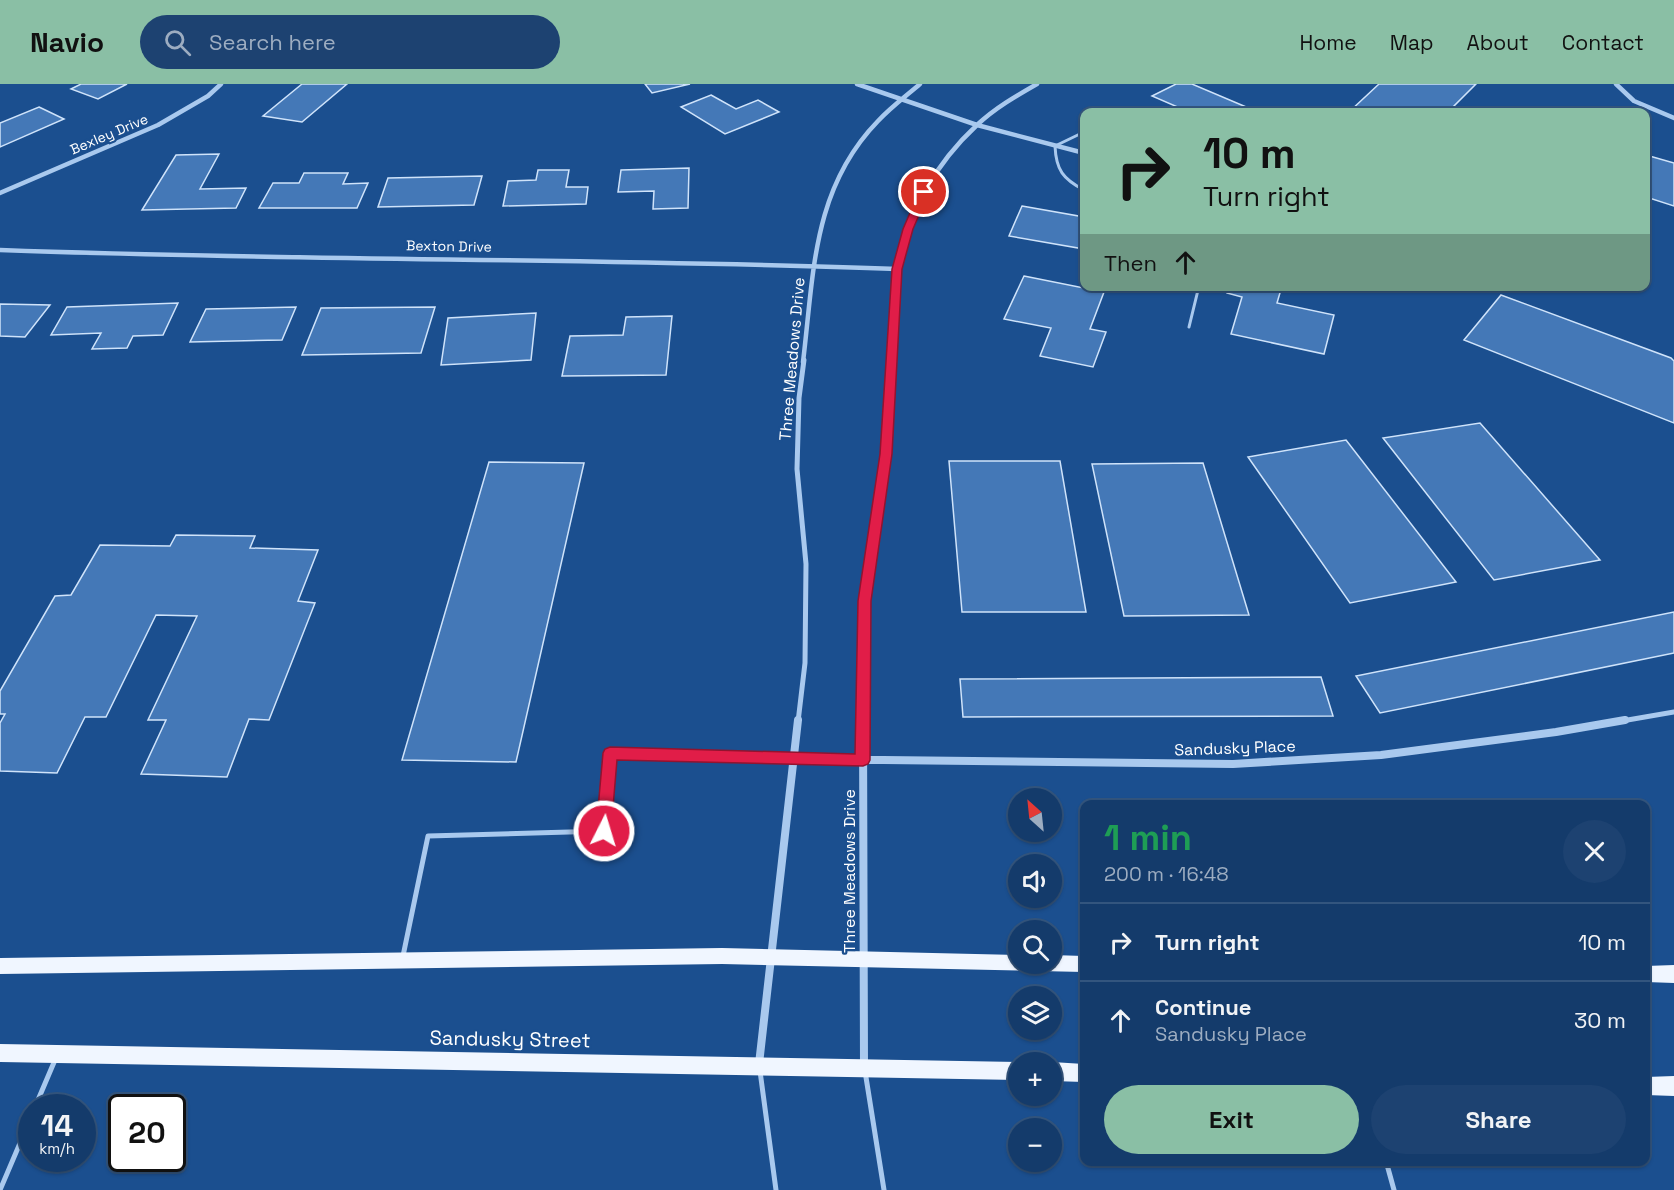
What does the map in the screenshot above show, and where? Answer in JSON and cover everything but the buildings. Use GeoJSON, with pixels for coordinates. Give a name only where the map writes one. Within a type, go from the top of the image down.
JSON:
{"type":"FeatureCollection","features":[{"type":"Feature","properties":{"kind":"main road"},"geometry":{"type":"LineString","coordinates":[[0,966],[770,957],[1008,963]]}},
{"type":"Feature","properties":{"kind":"main road"},"geometry":{"type":"LineString","coordinates":[[1062,964],[1080,964]]}},
{"type":"Feature","properties":{"kind":"main road"},"geometry":{"type":"LineString","coordinates":[[1650,974],[1674,974]]}},
{"type":"Feature","properties":{"kind":"main road","name":"Sandusky Street"},"geometry":{"type":"LineString","coordinates":[[0,1053],[1008,1071]]}},
{"type":"Feature","properties":{"kind":"main road"},"geometry":{"type":"LineString","coordinates":[[1062,1072],[1080,1073]]}},
{"type":"Feature","properties":{"kind":"main road"},"geometry":{"type":"LineString","coordinates":[[1650,1086],[1674,1086]]}},
{"type":"Feature","properties":{"kind":"street","name":"Bexley Drive"},"geometry":{"type":"LineString","coordinates":[[0,193],[158,125],[200,101],[221,84]]}},
{"type":"Feature","properties":{"kind":"street"},"geometry":{"type":"LineString","coordinates":[[857,84],[977,125],[1080,152]]}},
{"type":"Feature","properties":{"kind":"street","name":"Three Meadows Drive"},"geometry":{"type":"LineString","coordinates":[[759,1066],[805,663],[806,564],[797,470],[799,398],[813,265],[819,230],[833,188],[853,153],[878,121],[920,84]]}},
{"type":"Feature","properties":{"kind":"street","name":"Three Meadows Drive"},"geometry":{"type":"LineString","coordinates":[[864,1067],[864,601],[886,454],[897,269],[908,229],[924,192],[946,159],[977,125],[1006,102],[1037,84]]}},
{"type":"Feature","properties":{"kind":"street"},"geometry":{"type":"LineString","coordinates":[[1616,84],[1620,91],[1649,108]]}},
{"type":"Feature","properties":{"kind":"street"},"geometry":{"type":"LineString","coordinates":[[1650,108],[1674,118]]}},
{"type":"Feature","properties":{"kind":"street","name":"Bexton Drive"},"geometry":{"type":"LineString","coordinates":[[0,250],[254,258],[594,260],[897,269]]}},
{"type":"Feature","properties":{"kind":"street","name":"Sandusky Place"},"geometry":{"type":"LineString","coordinates":[[793,759],[1244,764],[1381,755],[1556,732],[1674,712]]}},
{"type":"Feature","properties":{"kind":"lane"},"geometry":{"type":"LineString","coordinates":[[1080,134],[1055,146],[1056,166],[1062,178],[1080,188]]}},
{"type":"Feature","properties":{"kind":"lane"},"geometry":{"type":"LineString","coordinates":[[1189,327],[1198,291]]}},
{"type":"Feature","properties":{"kind":"lane"},"geometry":{"type":"LineString","coordinates":[[401,961],[428,836],[604,831],[610,753],[793,759]]}},
{"type":"Feature","properties":{"kind":"lane"},"geometry":{"type":"LineString","coordinates":[[40,1094],[57,1054]]}},
{"type":"Feature","properties":{"kind":"lane"},"geometry":{"type":"LineString","coordinates":[[759,1066],[776,1190]]}},
{"type":"Feature","properties":{"kind":"lane"},"geometry":{"type":"LineString","coordinates":[[864,1067],[884,1190]]}},
{"type":"Feature","properties":{"kind":"lane"},"geometry":{"type":"LineString","coordinates":[[0,1190],[18,1148]]}},
{"type":"Feature","properties":{"kind":"lane"},"geometry":{"type":"LineString","coordinates":[[1387,1166],[1394,1190]]}},
{"type":"Feature","properties":{"kind":"route"},"geometry":{"type":"LineString","coordinates":[[604,831],[610,753],[863,760],[864,601],[886,454],[897,269],[908,229],[924,192]]}}]}
